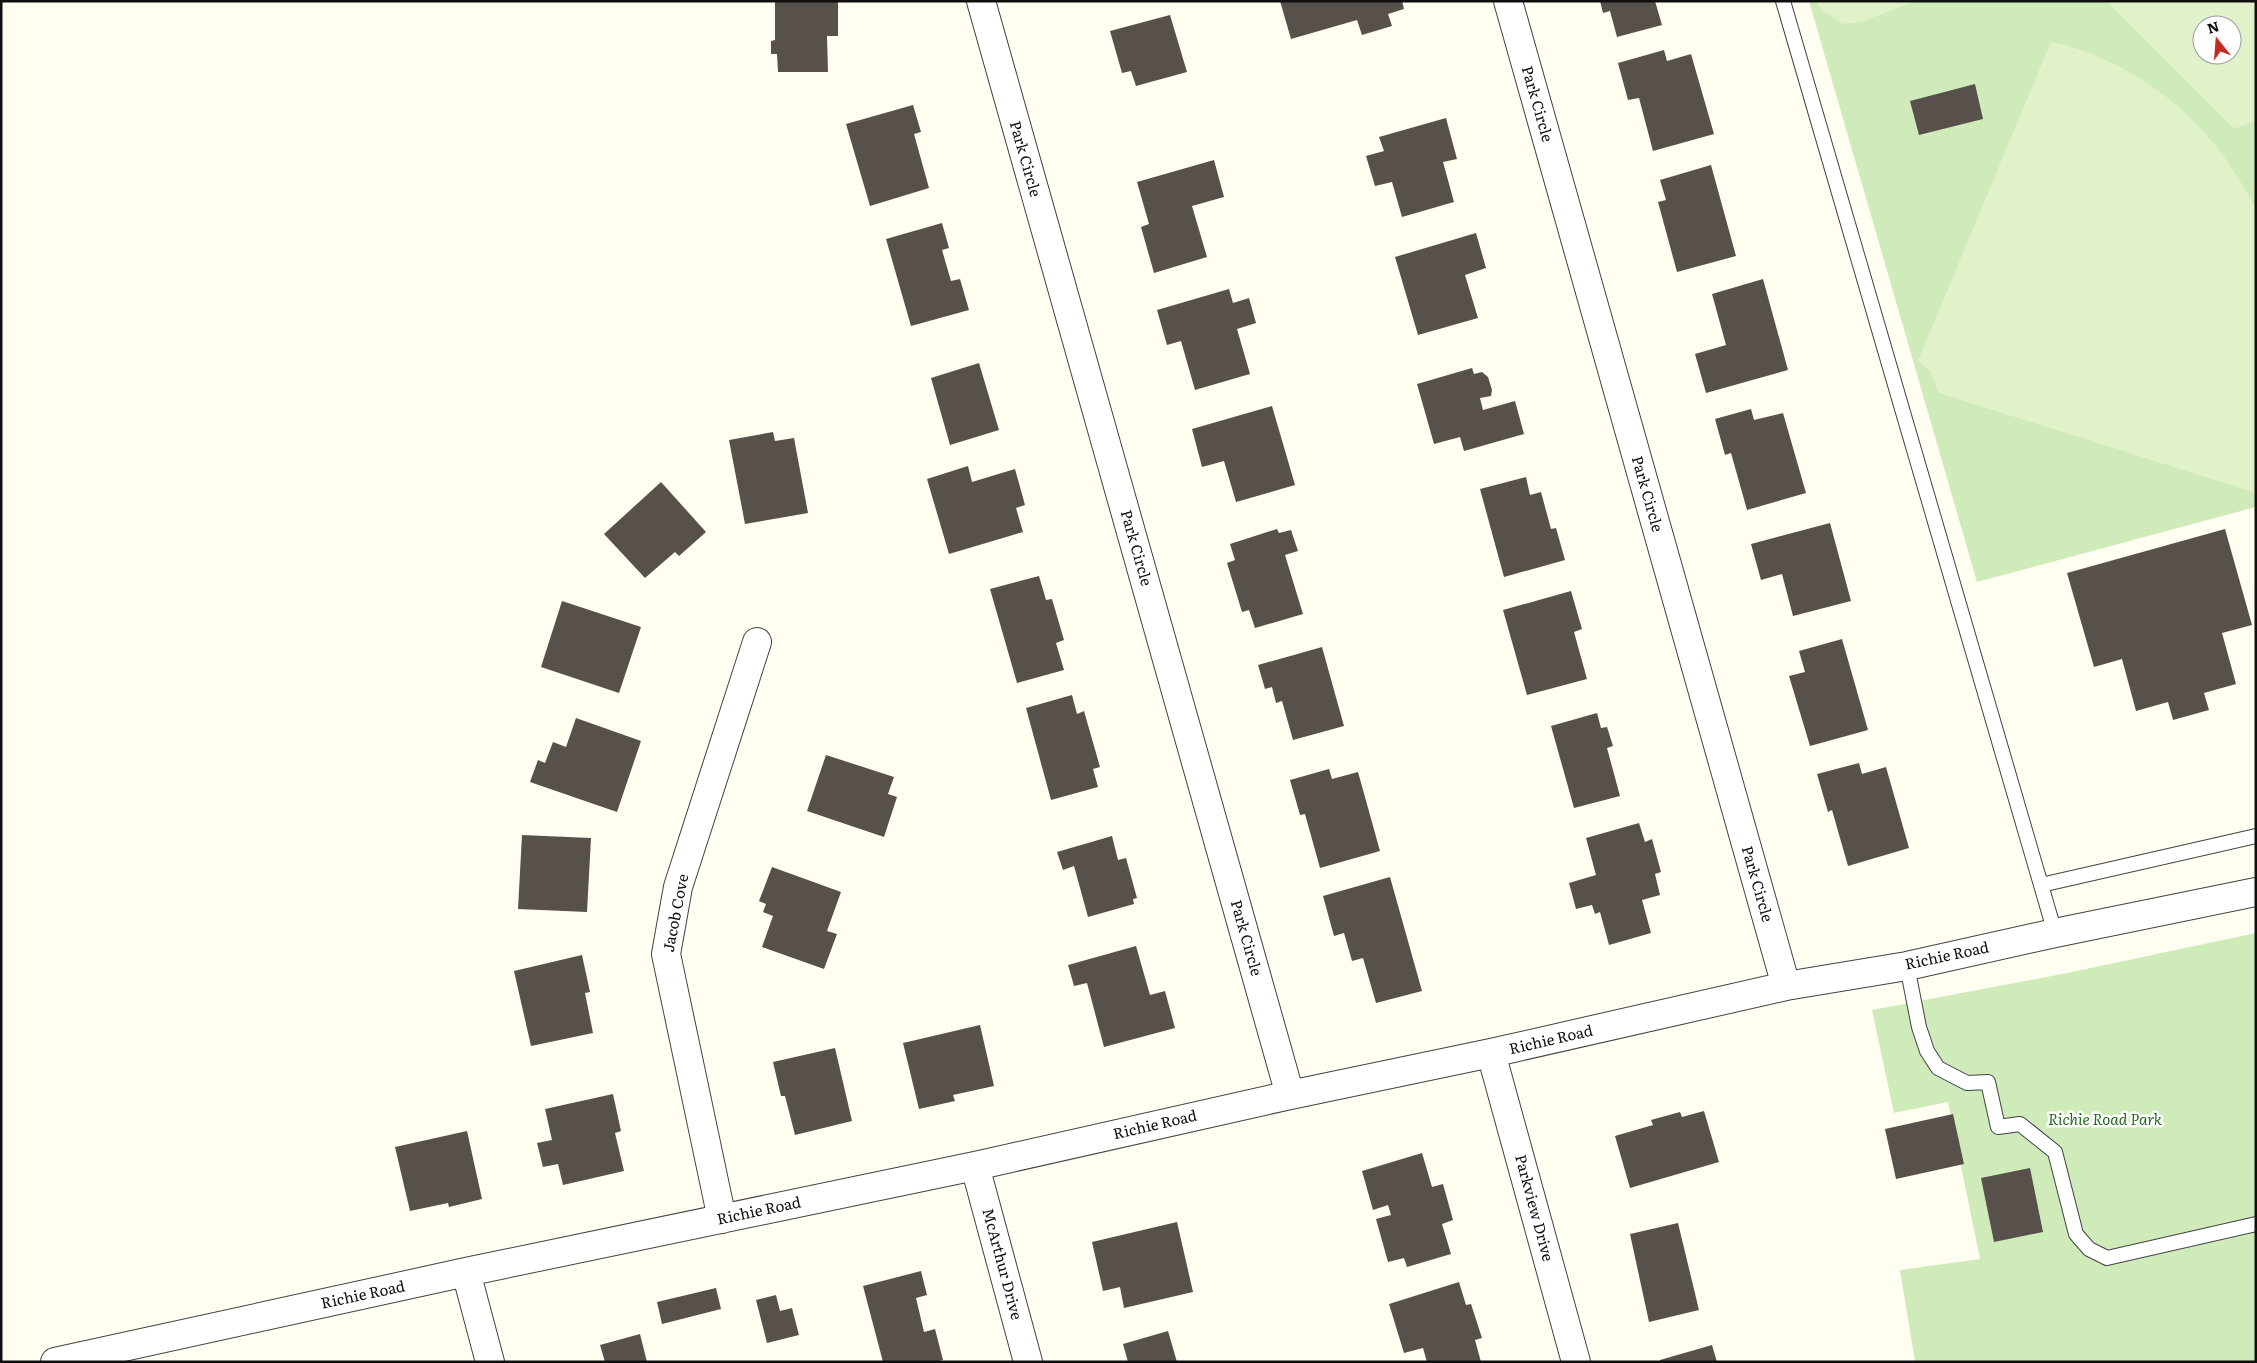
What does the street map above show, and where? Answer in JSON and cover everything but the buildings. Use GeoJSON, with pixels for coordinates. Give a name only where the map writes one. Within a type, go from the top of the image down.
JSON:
{"type":"FeatureCollection","features":[{"type":"Feature","properties":{"kind":"street","name":"Park Circle"},"geometry":{"type":"LineString","coordinates":[[980,1],[1290,1095]]}},
{"type":"Feature","properties":{"kind":"street","name":"Park Circle"},"geometry":{"type":"LineString","coordinates":[[1508,1],[1786,986]]}},
{"type":"Feature","properties":{"kind":"street","name":"Jacob Cove"},"geometry":{"type":"LineString","coordinates":[[722,1219],[666,954],[678,887],[757,642]]}},
{"type":"Feature","properties":{"kind":"street","name":"Richie Road"},"geometry":{"type":"LineString","coordinates":[[55,1362],[466,1272],[975,1166],[1786,986],[1906,966],[2256,892]]}},
{"type":"Feature","properties":{"kind":"street","name":"Parkview Drive"},"geometry":{"type":"LineString","coordinates":[[1491,1053],[1576,1362]]}},
{"type":"Feature","properties":{"kind":"street","name":"McArthur Drive"},"geometry":{"type":"LineString","coordinates":[[975,1166],[1028,1362]]}},
{"type":"Feature","properties":{"kind":"street"},"geometry":{"type":"LineString","coordinates":[[466,1272],[490,1362]]}},
{"type":"Feature","properties":{"kind":"lane"},"geometry":{"type":"LineString","coordinates":[[1783,1],[2055,933]]}},
{"type":"Feature","properties":{"kind":"lane"},"geometry":{"type":"LineString","coordinates":[[2041,885],[2256,836]]}},
{"type":"Feature","properties":{"kind":"lane"},"geometry":{"type":"LineString","coordinates":[[1906,966],[1919,1027],[1927,1051],[1938,1068],[1967,1083],[1988,1082],[1998,1127],[2020,1124],[2055,1152],[2076,1234],[2089,1249],[2107,1258],[2256,1224]]}},
{"type":"Feature","properties":{"kind":"green space"},"geometry":{"type":"Polygon","coordinates":[[[1809,1],[2256,1],[2256,507],[1977,582],[1809,1]]]}},
{"type":"Feature","properties":{"kind":"green space"},"geometry":{"type":"Polygon","coordinates":[[[1816,1],[1915,1],[1861,22],[1843,24],[1823,11],[1816,1]]]}},
{"type":"Feature","properties":{"kind":"green space"},"geometry":{"type":"Polygon","coordinates":[[[2106,1],[2256,1],[2256,120],[2234,129],[2106,1]]]}},
{"type":"Feature","properties":{"kind":"green space"},"geometry":{"type":"Polygon","coordinates":[[[2051,42],[2106,60],[2157,90],[2180,108],[2220,151],[2244,187],[2255,208],[2256,493],[1939,393],[1931,372],[1918,361],[2051,42]]]}},
{"type":"Feature","properties":{"kind":"green space","name":"Richie Road Park"},"geometry":{"type":"Polygon","coordinates":[[[2256,933],[2256,1362],[1915,1362],[1900,1270],[1980,1259],[1948,1102],[1894,1113],[1872,1010],[2067,973],[2256,933]]]}}]}
